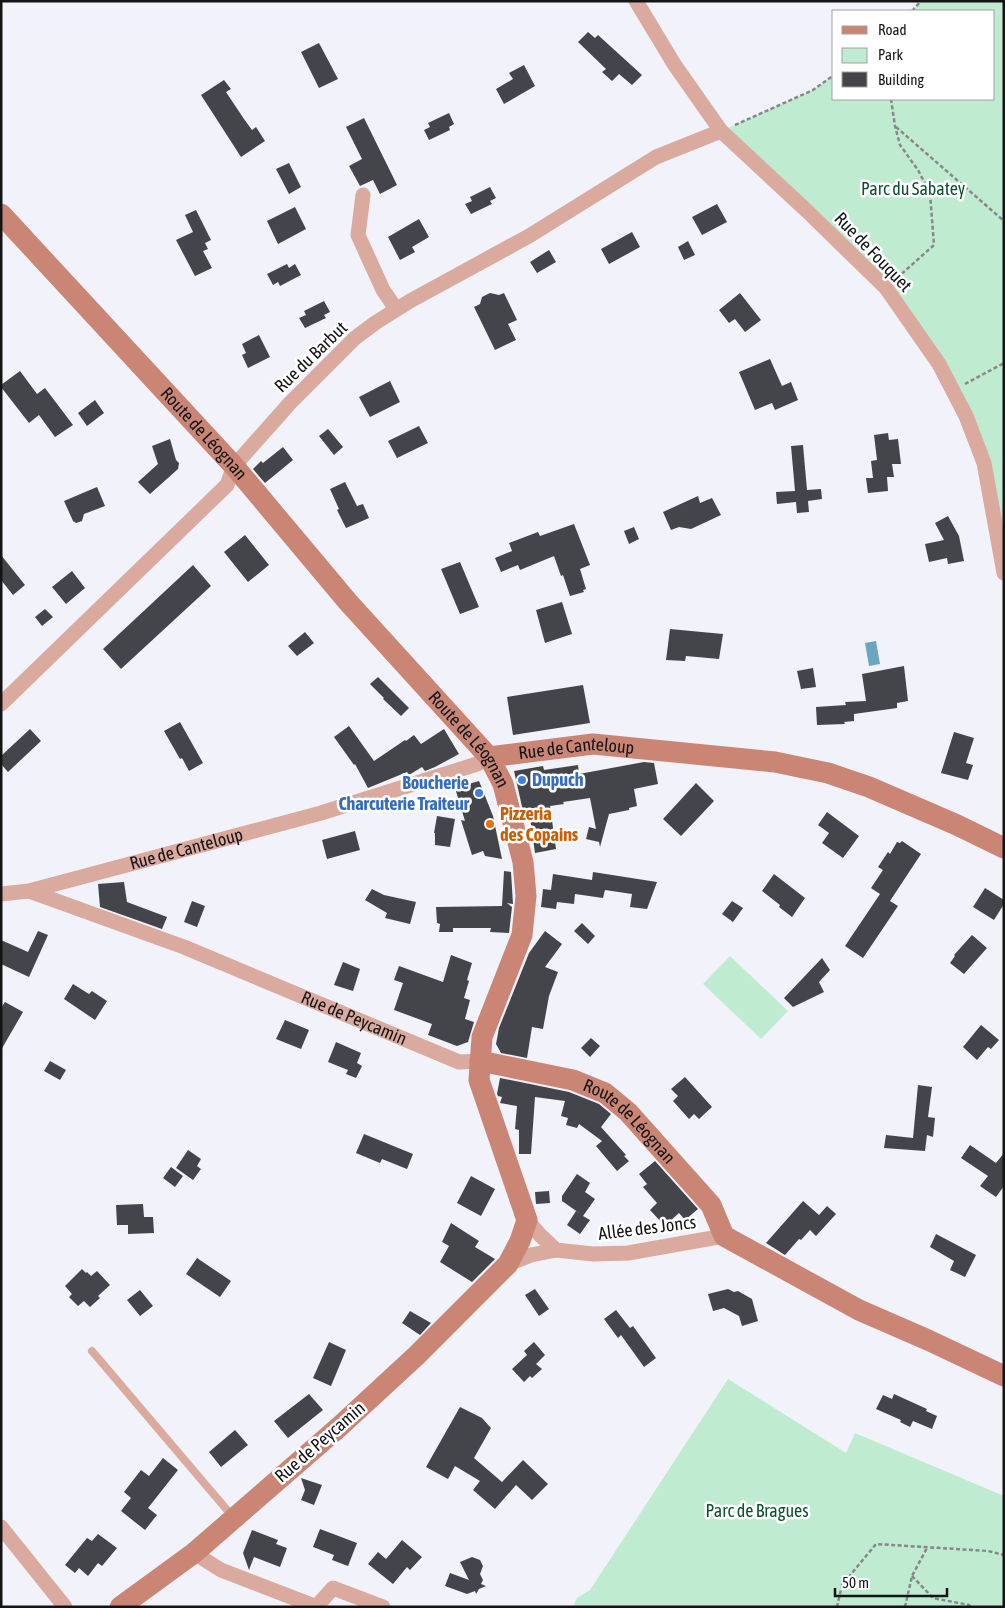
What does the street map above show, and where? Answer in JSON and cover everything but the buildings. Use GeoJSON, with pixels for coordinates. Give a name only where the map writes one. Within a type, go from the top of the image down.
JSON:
{"type":"FeatureCollection","features":[{"type":"Feature","properties":{"kind":"street","name":"Rue de Fouquet"},"geometry":{"type":"LineString","coordinates":[[636,1],[674,64],[721,131],[886,288],[939,364],[966,416],[984,463],[1004,573]]}},
{"type":"Feature","properties":{"kind":"street","name":"Rue du Barbut"},"geometry":{"type":"LineString","coordinates":[[1,704],[228,485],[234,466],[290,403],[355,338],[396,309],[529,236],[656,157],[721,131]]}},
{"type":"Feature","properties":{"kind":"street"},"geometry":{"type":"LineString","coordinates":[[363,195],[358,235],[383,290],[396,309]]}},
{"type":"Feature","properties":{"kind":"street","name":"Route de Léognan"},"geometry":{"type":"LineString","coordinates":[[1,214],[234,466],[348,602],[489,757],[503,784],[523,862],[526,896],[522,935],[482,1037],[480,1061],[573,1080],[605,1093],[628,1112],[711,1205],[724,1236]]}},
{"type":"Feature","properties":{"kind":"street","name":"Rue de Canteloup"},"geometry":{"type":"LineString","coordinates":[[1,894],[28,891],[321,813],[477,764],[489,757],[593,744],[774,762],[828,773],[869,787],[957,825],[1004,848]]}},
{"type":"Feature","properties":{"kind":"street","name":"Rue de Peycamin"},"geometry":{"type":"LineString","coordinates":[[28,891],[184,947],[459,1062],[480,1061]]}},
{"type":"Feature","properties":{"kind":"street"},"geometry":{"type":"LineString","coordinates":[[480,1061],[479,1080],[527,1220],[556,1250]]}},
{"type":"Feature","properties":{"kind":"street","name":"Rue de Peycamin"},"geometry":{"type":"LineString","coordinates":[[120,1607],[194,1552],[339,1427],[416,1356],[508,1264],[520,1241],[527,1220]]}},
{"type":"Feature","properties":{"kind":"street"},"geometry":{"type":"LineString","coordinates":[[724,1236],[858,1310],[1004,1376]]}},
{"type":"Feature","properties":{"kind":"street","name":"Allée des Joncs"},"geometry":{"type":"LineString","coordinates":[[556,1250],[593,1254],[628,1253],[724,1236]]}},
{"type":"Feature","properties":{"kind":"street","name":"Rue de Peycamin"},"geometry":{"type":"LineString","coordinates":[[508,1264],[531,1255],[556,1250]]}},
{"type":"Feature","properties":{"kind":"street"},"geometry":{"type":"LineString","coordinates":[[1,1527],[64,1607]]}},
{"type":"Feature","properties":{"kind":"street"},"geometry":{"type":"LineString","coordinates":[[194,1552],[221,1570],[317,1607],[333,1588],[383,1607]]}},
{"type":"Feature","properties":{"kind":"lane"},"geometry":{"type":"LineString","coordinates":[[92,1351],[234,1517]]}},
{"type":"Feature","properties":{"kind":"path"},"geometry":{"type":"LineString","coordinates":[[721,131],[813,90],[832,76]]}},
{"type":"Feature","properties":{"kind":"path"},"geometry":{"type":"LineString","coordinates":[[886,288],[934,246],[930,193],[918,170],[900,145],[891,100]]}},
{"type":"Feature","properties":{"kind":"path"},"geometry":{"type":"LineString","coordinates":[[895,126],[1004,221]]}},
{"type":"Feature","properties":{"kind":"path"},"geometry":{"type":"LineString","coordinates":[[953,390],[1004,363]]}},
{"type":"Feature","properties":{"kind":"path"},"geometry":{"type":"LineString","coordinates":[[837,1607],[842,1585],[876,1544],[988,1551],[1004,1555]]}},
{"type":"Feature","properties":{"kind":"path"},"geometry":{"type":"LineString","coordinates":[[905,1607],[912,1576],[927,1547]]}},
{"type":"Feature","properties":{"kind":"path"},"geometry":{"type":"LineString","coordinates":[[912,1576],[933,1598],[971,1607]]}},
{"type":"Feature","properties":{"kind":"green space","name":"Parc du Sabatey"},"geometry":{"type":"Polygon","coordinates":[[[921,1],[1004,1],[1004,573],[966,416],[886,288],[721,131],[813,90],[832,76],[832,100],[995,100],[995,10],[913,10],[921,1]]]}},
{"type":"Feature","properties":{"kind":"green space"},"geometry":{"type":"Polygon","coordinates":[[[730,956],[788,1011],[761,1039],[703,984],[730,956]]]}},
{"type":"Feature","properties":{"kind":"green space","name":"Parc de Bragues"},"geometry":{"type":"Polygon","coordinates":[[[728,1379],[846,1453],[855,1433],[1004,1496],[1004,1607],[573,1607],[577,1598],[590,1590],[728,1379]]]}},
{"type":"Feature","properties":{"kind":"water"},"geometry":{"type":"Polygon","coordinates":[[[876,641],[880,664],[869,666],[865,643],[876,641]]]}},
{"type":"Feature","properties":{"kind":"place","name":"Dupuch"},"geometry":{"type":"Point","coordinates":[522,780]}},
{"type":"Feature","properties":{"kind":"place","name":"Boucherie Charcuterie Traiteur"},"geometry":{"type":"Point","coordinates":[479,793]}},
{"type":"Feature","properties":{"kind":"place","name":"Pizzeria des Copains"},"geometry":{"type":"Point","coordinates":[490,824]}}]}
